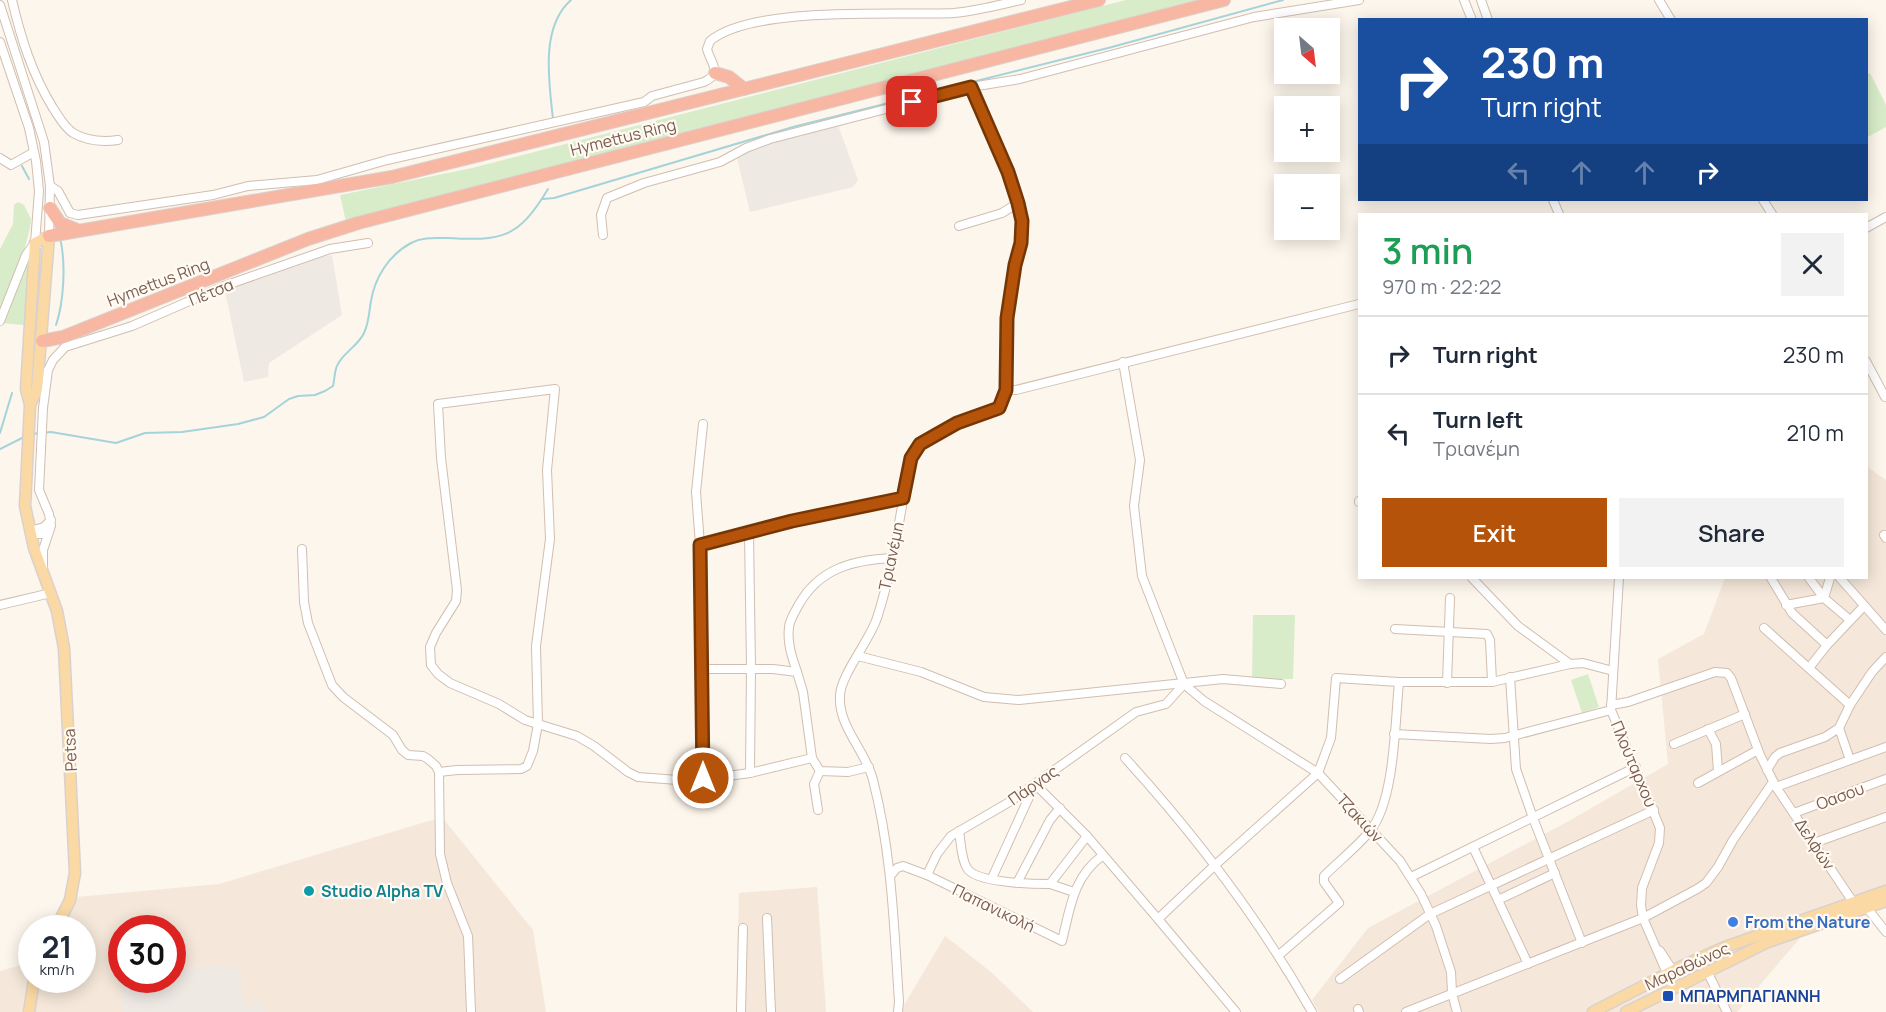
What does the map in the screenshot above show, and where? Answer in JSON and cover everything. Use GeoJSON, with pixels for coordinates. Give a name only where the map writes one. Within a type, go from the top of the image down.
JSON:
{"type":"FeatureCollection","features":[{"type":"Feature","properties":{"kind":"highway","name":"Hymettus Ring"},"geometry":{"type":"LineString","coordinates":[[49,236],[392,177],[1099,0]]}},
{"type":"Feature","properties":{"kind":"highway","name":"Hymettus Ring"},"geometry":{"type":"LineString","coordinates":[[35,341],[63,337],[308,239],[358,223],[1224,0]]}},
{"type":"Feature","properties":{"kind":"highway"},"geometry":{"type":"LineString","coordinates":[[715,73],[729,77],[744,89]]}},
{"type":"Feature","properties":{"kind":"highway"},"geometry":{"type":"LineString","coordinates":[[50,208],[64,226],[79,230]]}},
{"type":"Feature","properties":{"kind":"main road"},"geometry":{"type":"LineString","coordinates":[[49,236],[46,287],[35,341],[35,243],[49,236]]}},
{"type":"Feature","properties":{"kind":"main road","name":"Petsa"},"geometry":{"type":"LineString","coordinates":[[35,341],[37,389],[30,405],[25,506],[30,531],[57,610],[64,648],[75,859],[73,887],[62,915]]}},
{"type":"Feature","properties":{"kind":"main road","name":"Μαραθώνος"},"geometry":{"type":"LineString","coordinates":[[1593,1012],[1671,978],[1736,942],[1886,891]]}},
{"type":"Feature","properties":{"kind":"main road","name":"Μαραθώνος"},"geometry":{"type":"LineString","coordinates":[[1626,1012],[1671,978],[1707,971],[1781,937],[1886,901]]}},
{"type":"Feature","properties":{"kind":"main road"},"geometry":{"type":"LineString","coordinates":[[1607,1012],[1671,978]]}},
{"type":"Feature","properties":{"kind":"main road"},"geometry":{"type":"LineString","coordinates":[[29,1012],[32,993]]}},
{"type":"Feature","properties":{"kind":"street"},"geometry":{"type":"LineString","coordinates":[[12,0],[34,75],[59,118],[66,127],[79,136],[97,141],[118,140]]}},
{"type":"Feature","properties":{"kind":"street"},"geometry":{"type":"LineString","coordinates":[[50,186],[58,191],[70,213],[78,215],[213,195],[248,186],[317,180],[380,162],[644,102],[652,96],[704,82],[715,73],[707,49],[710,41],[751,24],[809,16],[955,13],[1021,0]]}},
{"type":"Feature","properties":{"kind":"street"},"geometry":{"type":"LineString","coordinates":[[603,236],[601,215],[607,198],[644,183],[720,162],[746,148],[770,140],[971,87],[1020,79],[1254,17],[1359,0]]}},
{"type":"Feature","properties":{"kind":"street"},"geometry":{"type":"LineString","coordinates":[[1464,0],[1471,18]]}},
{"type":"Feature","properties":{"kind":"street"},"geometry":{"type":"LineString","coordinates":[[1481,0],[1487,18]]}},
{"type":"Feature","properties":{"kind":"street"},"geometry":{"type":"LineString","coordinates":[[1659,0],[1670,18]]}},
{"type":"Feature","properties":{"kind":"street"},"geometry":{"type":"LineString","coordinates":[[0,5],[40,125],[48,159],[49,236]]}},
{"type":"Feature","properties":{"kind":"street"},"geometry":{"type":"LineString","coordinates":[[0,42],[29,128],[39,191],[35,243],[26,255],[0,321]]}},
{"type":"Feature","properties":{"kind":"street"},"geometry":{"type":"LineString","coordinates":[[971,87],[1001,154],[1018,203],[1023,231],[1007,318],[1006,390],[1016,390],[1358,304]]}},
{"type":"Feature","properties":{"kind":"street"},"geometry":{"type":"LineString","coordinates":[[639,116],[644,102]]}},
{"type":"Feature","properties":{"kind":"street"},"geometry":{"type":"LineString","coordinates":[[0,158],[11,165],[34,153]]}},
{"type":"Feature","properties":{"kind":"street"},"geometry":{"type":"LineString","coordinates":[[959,226],[1002,213],[1018,203]]}},
{"type":"Feature","properties":{"kind":"street"},"geometry":{"type":"LineString","coordinates":[[1868,227],[1886,217]]}},
{"type":"Feature","properties":{"kind":"street","name":"Πέτσα"},"geometry":{"type":"LineString","coordinates":[[51,523],[42,499],[39,481],[43,408],[48,370],[53,360],[65,347],[132,326],[224,286],[330,249],[369,243]]}},
{"type":"Feature","properties":{"kind":"street"},"geometry":{"type":"LineString","coordinates":[[1123,362],[1140,460],[1134,506],[1142,576],[1184,684]]}},
{"type":"Feature","properties":{"kind":"street"},"geometry":{"type":"LineString","coordinates":[[1868,365],[1885,397]]}},
{"type":"Feature","properties":{"kind":"street"},"geometry":{"type":"LineString","coordinates":[[439,772],[515,770],[525,768],[530,762],[538,724],[536,646],[550,539],[547,470],[555,388],[438,404],[441,458],[457,590],[456,601],[430,647],[431,665],[450,683],[499,704],[525,720],[538,724],[577,736],[638,777],[691,781],[750,773],[812,758]]}},
{"type":"Feature","properties":{"kind":"street","name":"Τριανέμη"},"geometry":{"type":"LineString","coordinates":[[900,1012],[891,875],[885,835],[873,777],[841,712],[839,694],[877,621],[893,558],[911,458],[920,444],[957,423],[999,408],[1006,390]]}},
{"type":"Feature","properties":{"kind":"street"},"geometry":{"type":"LineString","coordinates":[[703,424],[696,492],[700,545],[703,778]]}},
{"type":"Feature","properties":{"kind":"street"},"geometry":{"type":"LineString","coordinates":[[700,545],[792,521],[903,498]]}},
{"type":"Feature","properties":{"kind":"street"},"geometry":{"type":"LineString","coordinates":[[30,531],[51,523]]}},
{"type":"Feature","properties":{"kind":"street","name":"Petsa"},"geometry":{"type":"LineString","coordinates":[[43,572],[43,550],[51,523]]}},
{"type":"Feature","properties":{"kind":"street"},"geometry":{"type":"LineString","coordinates":[[749,533],[750,773]]}},
{"type":"Feature","properties":{"kind":"street"},"geometry":{"type":"LineString","coordinates":[[302,549],[304,602],[308,623],[332,684],[344,697],[393,735],[408,755],[423,756],[436,766],[439,772],[440,854],[447,883],[468,936],[471,1012]]}},
{"type":"Feature","properties":{"kind":"street"},"geometry":{"type":"LineString","coordinates":[[820,771],[812,758],[802,692],[788,644],[789,624],[805,593],[830,572],[878,559],[893,558]]}},
{"type":"Feature","properties":{"kind":"street"},"geometry":{"type":"LineString","coordinates":[[1473,579],[1518,626],[1570,664]]}},
{"type":"Feature","properties":{"kind":"street","name":"Πλούταρχου"},"geometry":{"type":"LineString","coordinates":[[1619,579],[1611,707],[1659,824],[1660,835],[1641,892],[1643,918],[1671,978]]}},
{"type":"Feature","properties":{"kind":"street"},"geometry":{"type":"LineString","coordinates":[[1772,579],[1792,613],[1827,645]]}},
{"type":"Feature","properties":{"kind":"street"},"geometry":{"type":"LineString","coordinates":[[1810,579],[1824,598],[1850,620]]}},
{"type":"Feature","properties":{"kind":"street"},"geometry":{"type":"LineString","coordinates":[[1824,598],[1830,579]]}},
{"type":"Feature","properties":{"kind":"street"},"geometry":{"type":"LineString","coordinates":[[1841,579],[1886,630]]}},
{"type":"Feature","properties":{"kind":"street"},"geometry":{"type":"LineString","coordinates":[[0,605],[51,593]]}},
{"type":"Feature","properties":{"kind":"street"},"geometry":{"type":"LineString","coordinates":[[1447,683],[1450,598]]}},
{"type":"Feature","properties":{"kind":"street"},"geometry":{"type":"LineString","coordinates":[[1786,605],[1824,598]]}},
{"type":"Feature","properties":{"kind":"street"},"geometry":{"type":"LineString","coordinates":[[1809,668],[1864,606]]}},
{"type":"Feature","properties":{"kind":"street"},"geometry":{"type":"LineString","coordinates":[[1764,628],[1850,705]]}},
{"type":"Feature","properties":{"kind":"street"},"geometry":{"type":"LineString","coordinates":[[1395,629],[1481,633],[1488,636],[1492,682]]}},
{"type":"Feature","properties":{"kind":"street"},"geometry":{"type":"LineString","coordinates":[[858,656],[921,672],[984,698],[998,699],[1019,700],[1223,679],[1281,684]]}},
{"type":"Feature","properties":{"kind":"street"},"geometry":{"type":"LineString","coordinates":[[1767,770],[1780,753],[1825,737],[1839,728],[1850,705],[1872,672],[1886,657]]}},
{"type":"Feature","properties":{"kind":"street"},"geometry":{"type":"LineString","coordinates":[[1158,919],[1318,773],[1331,738],[1336,678],[1398,682],[1492,682],[1570,664],[1589,664],[1614,670]]}},
{"type":"Feature","properties":{"kind":"street"},"geometry":{"type":"LineString","coordinates":[[702,669],[751,668],[797,672]]}},
{"type":"Feature","properties":{"kind":"street","name":"Δελφών"},"geometry":{"type":"LineString","coordinates":[[1394,734],[1491,740],[1513,737],[1719,671],[1727,673],[1774,785],[1853,902]]}},
{"type":"Feature","properties":{"kind":"street"},"geometry":{"type":"LineString","coordinates":[[1510,677],[1515,769],[1582,943]]}},
{"type":"Feature","properties":{"kind":"street"},"geometry":{"type":"LineString","coordinates":[[1279,955],[1339,903],[1324,882],[1324,876],[1371,830],[1386,800],[1398,682]]}},
{"type":"Feature","properties":{"kind":"street","name":"Τζακιών"},"geometry":{"type":"LineString","coordinates":[[1184,684],[1204,700],[1318,773],[1400,861],[1430,914],[1451,972],[1452,993],[1457,1012]]}},
{"type":"Feature","properties":{"kind":"street","name":"Πάργας"},"geometry":{"type":"LineString","coordinates":[[927,875],[942,846],[959,831],[1011,801],[1136,712],[1166,704],[1184,684]]}},
{"type":"Feature","properties":{"kind":"street"},"geometry":{"type":"LineString","coordinates":[[1674,744],[1745,714]]}},
{"type":"Feature","properties":{"kind":"street"},"geometry":{"type":"LineString","coordinates":[[1839,728],[1850,760]]}},
{"type":"Feature","properties":{"kind":"street"},"geometry":{"type":"LineString","coordinates":[[1708,729],[1716,744],[1718,771]]}},
{"type":"Feature","properties":{"kind":"street"},"geometry":{"type":"LineString","coordinates":[[1406,1012],[1643,918],[1686,896],[1706,883],[1733,840],[1774,785],[1886,747]]}},
{"type":"Feature","properties":{"kind":"street"},"geometry":{"type":"LineString","coordinates":[[1698,783],[1758,750]]}},
{"type":"Feature","properties":{"kind":"street"},"geometry":{"type":"LineString","coordinates":[[1125,758],[1174,813],[1214,866],[1279,955],[1312,1012]]}},
{"type":"Feature","properties":{"kind":"street"},"geometry":{"type":"LineString","coordinates":[[820,771],[848,772],[869,766]]}},
{"type":"Feature","properties":{"kind":"street"},"geometry":{"type":"LineString","coordinates":[[1411,878],[1636,767]]}},
{"type":"Feature","properties":{"kind":"street"},"geometry":{"type":"LineString","coordinates":[[818,810],[814,784],[820,771]]}},
{"type":"Feature","properties":{"kind":"street","name":"Οασου"},"geometry":{"type":"LineString","coordinates":[[1794,813],[1886,779]]}},
{"type":"Feature","properties":{"kind":"street"},"geometry":{"type":"LineString","coordinates":[[992,878],[1035,784],[1087,837],[1236,1012]]}},
{"type":"Feature","properties":{"kind":"street"},"geometry":{"type":"LineString","coordinates":[[1017,883],[1050,820],[1060,808]]}},
{"type":"Feature","properties":{"kind":"street"},"geometry":{"type":"LineString","coordinates":[[1340,979],[1430,914],[1549,858],[1568,852],[1654,810]]}},
{"type":"Feature","properties":{"kind":"street"},"geometry":{"type":"LineString","coordinates":[[1814,843],[1886,817]]}},
{"type":"Feature","properties":{"kind":"street"},"geometry":{"type":"LineString","coordinates":[[959,831],[967,869],[975,876],[1017,883],[1050,884],[1074,892],[1090,867],[1102,856]]}},
{"type":"Feature","properties":{"kind":"street"},"geometry":{"type":"LineString","coordinates":[[1050,884],[1087,837]]}},
{"type":"Feature","properties":{"kind":"street"},"geometry":{"type":"LineString","coordinates":[[1473,847],[1528,964]]}},
{"type":"Feature","properties":{"kind":"street"},"geometry":{"type":"LineString","coordinates":[[891,875],[897,868],[903,866],[927,875]]}},
{"type":"Feature","properties":{"kind":"street"},"geometry":{"type":"LineString","coordinates":[[1498,900],[1555,873]]}},
{"type":"Feature","properties":{"kind":"street","name":"Παπανικολή"},"geometry":{"type":"LineString","coordinates":[[927,875],[1062,941],[1074,892]]}},
{"type":"Feature","properties":{"kind":"street"},"geometry":{"type":"LineString","coordinates":[[1867,908],[1886,932]]}},
{"type":"Feature","properties":{"kind":"street"},"geometry":{"type":"LineString","coordinates":[[767,918],[771,1012]]}},
{"type":"Feature","properties":{"kind":"street"},"geometry":{"type":"LineString","coordinates":[[741,1012],[743,928]]}},
{"type":"Feature","properties":{"kind":"street"},"geometry":{"type":"LineString","coordinates":[[1707,971],[1727,1012]]}},
{"type":"Feature","properties":{"kind":"shaded area"},"geometry":{"type":"Polygon","coordinates":[[[838,125],[858,180],[853,187],[750,212],[737,158],[753,148],[838,125]]]}},
{"type":"Feature","properties":{"kind":"shaded area"},"geometry":{"type":"Polygon","coordinates":[[[332,255],[342,315],[269,363],[268,377],[244,382],[225,291],[310,259],[332,255]]]}},
{"type":"Feature","properties":{"kind":"shaded area"},"geometry":{"type":"Polygon","coordinates":[[[1868,467],[1886,480],[1886,886],[1793,918],[1800,938],[1737,1012],[1319,1012],[1312,1000],[1368,928],[1567,822],[1668,764],[1658,659],[1704,634],[1725,579],[1868,579],[1868,467]]]}},
{"type":"Feature","properties":{"kind":"shaded area"},"geometry":{"type":"Polygon","coordinates":[[[442,817],[533,930],[546,1012],[0,1012],[0,971],[18,966],[18,993],[96,993],[96,915],[56,915],[65,898],[219,884],[442,817]]]}},
{"type":"Feature","properties":{"kind":"shaded area"},"geometry":{"type":"Polygon","coordinates":[[[817,887],[826,1012],[736,1012],[739,893],[817,887]]]}},
{"type":"Feature","properties":{"kind":"shaded area"},"geometry":{"type":"Polygon","coordinates":[[[945,936],[991,972],[1033,1012],[900,1012],[945,936]]]}},
{"type":"Feature","properties":{"kind":"shaded area"},"geometry":{"type":"Polygon","coordinates":[[[237,965],[246,1005],[262,1002],[265,1012],[123,1012],[122,993],[186,993],[186,967],[237,965]]]}},
{"type":"Feature","properties":{"kind":"green space"},"geometry":{"type":"Polygon","coordinates":[[[1126,0],[1203,0],[346,222],[340,195],[472,168],[1126,0]]]}},
{"type":"Feature","properties":{"kind":"green space"},"geometry":{"type":"Polygon","coordinates":[[[1870,73],[1886,105],[1886,127],[1868,137],[1868,74],[1870,73]]]}},
{"type":"Feature","properties":{"kind":"green space"},"geometry":{"type":"Polygon","coordinates":[[[18,202],[24,205],[31,219],[30,228],[24,251],[0,311],[0,249],[13,224],[14,205],[18,202]]]}},
{"type":"Feature","properties":{"kind":"green space"},"geometry":{"type":"Polygon","coordinates":[[[30,256],[24,325],[2,323],[30,256]]]}},
{"type":"Feature","properties":{"kind":"green space"},"geometry":{"type":"Polygon","coordinates":[[[1253,615],[1295,615],[1293,679],[1252,679],[1253,615]]]}},
{"type":"Feature","properties":{"kind":"green space"},"geometry":{"type":"Polygon","coordinates":[[[1588,674],[1599,707],[1582,713],[1571,680],[1588,674]]]}},
{"type":"Feature","properties":{"kind":"waterway"},"geometry":{"type":"LineString","coordinates":[[553,119],[549,72],[551,40],[561,11],[571,0]]}},
{"type":"Feature","properties":{"kind":"waterway"},"geometry":{"type":"LineString","coordinates":[[543,199],[554,198],[793,127],[1112,47],[1283,0]]}},
{"type":"Feature","properties":{"kind":"waterway"},"geometry":{"type":"LineString","coordinates":[[22,166],[29,179]]}},
{"type":"Feature","properties":{"kind":"waterway"},"geometry":{"type":"LineString","coordinates":[[31,434],[51,432],[116,443],[145,433],[182,432],[238,424],[264,417],[289,399],[325,391],[333,386],[336,369],[341,360],[364,333],[376,284],[384,268],[396,254],[411,243],[424,239],[481,239],[507,233],[527,218],[548,189]]}},
{"type":"Feature","properties":{"kind":"waterway"},"geometry":{"type":"LineString","coordinates":[[56,325],[63,282],[60,238]]}},
{"type":"Feature","properties":{"kind":"waterway"},"geometry":{"type":"LineString","coordinates":[[0,433],[12,393]]}},
{"type":"Feature","properties":{"kind":"waterway"},"geometry":{"type":"LineString","coordinates":[[0,449],[26,436]]}},
{"type":"Feature","properties":{"kind":"place","name":"Studio Alpha TV"},"geometry":{"type":"Point","coordinates":[309,891]}},
{"type":"Feature","properties":{"kind":"place","name":"From the Nature"},"geometry":{"type":"Point","coordinates":[1733,922]}},
{"type":"Feature","properties":{"kind":"place","name":"ΜΠΑΡΜΠΑΓΙΑΝΝΗ"},"geometry":{"type":"Point","coordinates":[1668,996]}},
{"type":"Feature","properties":{"kind":"route"},"geometry":{"type":"LineString","coordinates":[[703,778],[700,545],[792,521],[903,498],[911,458],[920,444],[957,423],[999,408],[1004,399],[1007,318],[1023,231],[1015,191],[971,87],[912,102]]}}]}
